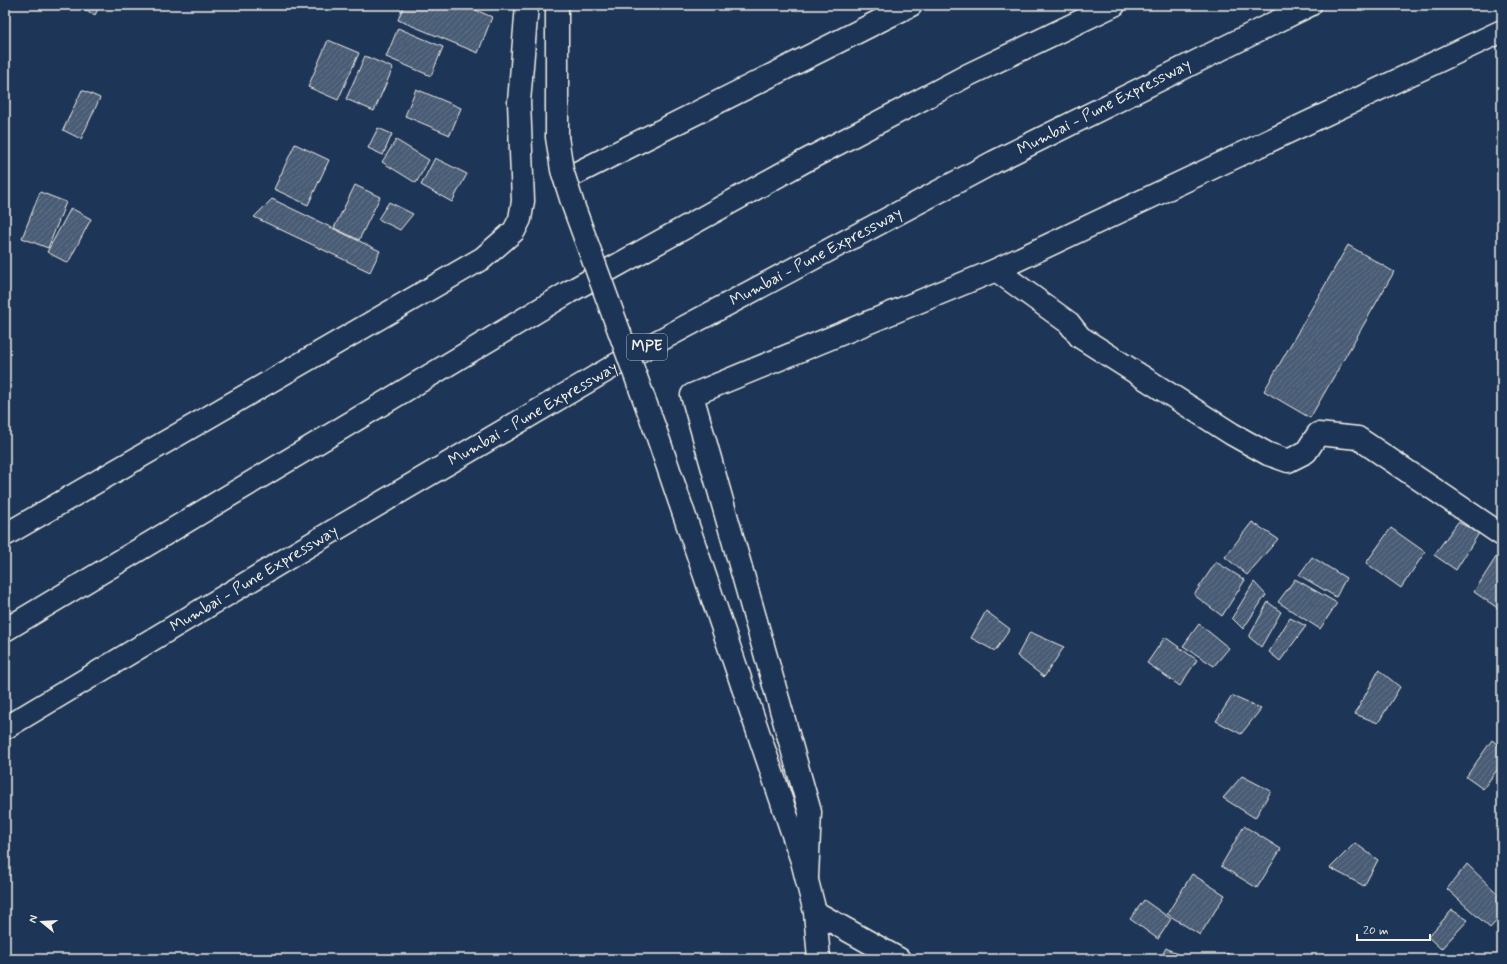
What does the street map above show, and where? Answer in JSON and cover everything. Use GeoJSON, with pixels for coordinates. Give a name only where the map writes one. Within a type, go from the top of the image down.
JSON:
{"type":"FeatureCollection","features":[{"type":"Feature","properties":{"kind":"main road"},"geometry":{"type":"LineString","coordinates":[[5,534],[483,258],[514,231],[520,219],[523,201],[519,102],[527,5]]}},
{"type":"Feature","properties":{"kind":"main road"},"geometry":{"type":"LineString","coordinates":[[557,5],[557,137],[565,179],[655,429],[807,877],[815,912],[819,959]]}},
{"type":"Feature","properties":{"kind":"main road"},"geometry":{"type":"LineString","coordinates":[[565,179],[911,5]]}},
{"type":"Feature","properties":{"kind":"main road"},"geometry":{"type":"LineString","coordinates":[[5,630],[569,292],[810,159],[941,90],[1114,5]]}},
{"type":"Feature","properties":{"kind":"main road","name":"Mumbai - Pune Expressway"},"geometry":{"type":"LineString","coordinates":[[5,728],[326,535],[636,353],[994,162],[1310,5]]}},
{"type":"Feature","properties":{"kind":"main road"},"geometry":{"type":"LineString","coordinates":[[807,877],[810,812],[692,395],[996,270],[1502,32]]}},
{"type":"Feature","properties":{"kind":"main road"},"geometry":{"type":"LineString","coordinates":[[996,270],[1070,322],[1080,337],[1232,434],[1268,454],[1288,461],[1306,452],[1318,434],[1358,438],[1502,535]]}},
{"type":"Feature","properties":{"kind":"main road"},"geometry":{"type":"LineString","coordinates":[[815,912],[899,959]]}},
{"type":"Feature","properties":{"kind":"building"},"geometry":{"type":"Polygon","coordinates":[[[76,5],[100,5],[95,15],[76,5]]]}},
{"type":"Feature","properties":{"kind":"building"},"geometry":{"type":"Polygon","coordinates":[[[404,5],[464,5],[492,17],[478,53],[398,20],[404,5]]]}},
{"type":"Feature","properties":{"kind":"building"},"geometry":{"type":"Polygon","coordinates":[[[398,28],[443,47],[431,76],[386,57],[398,28]]]}},
{"type":"Feature","properties":{"kind":"building"},"geometry":{"type":"Polygon","coordinates":[[[328,40],[359,53],[338,100],[308,87],[328,40]]]}},
{"type":"Feature","properties":{"kind":"building"},"geometry":{"type":"Polygon","coordinates":[[[365,56],[393,68],[374,111],[346,99],[365,56]]]}},
{"type":"Feature","properties":{"kind":"building"},"geometry":{"type":"Polygon","coordinates":[[[416,89],[461,108],[450,135],[405,116],[416,89]]]}},
{"type":"Feature","properties":{"kind":"building"},"geometry":{"type":"Polygon","coordinates":[[[82,90],[100,98],[81,139],[63,130],[82,90]]]}},
{"type":"Feature","properties":{"kind":"building"},"geometry":{"type":"Polygon","coordinates":[[[378,128],[392,134],[383,155],[368,148],[378,128]]]}},
{"type":"Feature","properties":{"kind":"building"},"geometry":{"type":"Polygon","coordinates":[[[396,140],[429,160],[416,183],[382,162],[396,140]]]}},
{"type":"Feature","properties":{"kind":"building"},"geometry":{"type":"Polygon","coordinates":[[[295,144],[329,160],[308,205],[274,189],[295,144]]]}},
{"type":"Feature","properties":{"kind":"building"},"geometry":{"type":"Polygon","coordinates":[[[435,158],[467,174],[452,202],[421,185],[435,158]]]}},
{"type":"Feature","properties":{"kind":"building"},"geometry":{"type":"Polygon","coordinates":[[[355,185],[380,197],[359,240],[334,228],[355,185]]]}},
{"type":"Feature","properties":{"kind":"building"},"geometry":{"type":"Polygon","coordinates":[[[40,192],[66,202],[48,248],[22,238],[40,192]]]}},
{"type":"Feature","properties":{"kind":"building"},"geometry":{"type":"Polygon","coordinates":[[[272,199],[380,251],[370,272],[254,217],[272,199]]]}},
{"type":"Feature","properties":{"kind":"building"},"geometry":{"type":"Polygon","coordinates":[[[389,202],[413,214],[400,230],[378,219],[389,202]]]}},
{"type":"Feature","properties":{"kind":"building"},"geometry":{"type":"Polygon","coordinates":[[[71,208],[91,219],[68,263],[47,252],[71,208]]]}},
{"type":"Feature","properties":{"kind":"building"},"geometry":{"type":"Polygon","coordinates":[[[1348,245],[1394,272],[1310,418],[1264,391],[1348,245]]]}},
{"type":"Feature","properties":{"kind":"building"},"geometry":{"type":"Polygon","coordinates":[[[1252,522],[1278,539],[1247,575],[1225,557],[1252,522]]]}},
{"type":"Feature","properties":{"kind":"building"},"geometry":{"type":"Polygon","coordinates":[[[1458,522],[1479,533],[1456,570],[1434,555],[1458,522]]]}},
{"type":"Feature","properties":{"kind":"building"},"geometry":{"type":"Polygon","coordinates":[[[1391,528],[1425,552],[1401,588],[1366,563],[1391,528]]]}},
{"type":"Feature","properties":{"kind":"building"},"geometry":{"type":"Polygon","coordinates":[[[1498,554],[1502,557],[1502,611],[1474,592],[1498,554]]]}},
{"type":"Feature","properties":{"kind":"building"},"geometry":{"type":"Polygon","coordinates":[[[1312,557],[1346,578],[1336,597],[1299,575],[1312,557]]]}},
{"type":"Feature","properties":{"kind":"building"},"geometry":{"type":"Polygon","coordinates":[[[1216,562],[1245,580],[1222,616],[1194,595],[1216,562]]]}},
{"type":"Feature","properties":{"kind":"building"},"geometry":{"type":"Polygon","coordinates":[[[1295,579],[1337,603],[1320,629],[1278,602],[1295,579]]]}},
{"type":"Feature","properties":{"kind":"building"},"geometry":{"type":"Polygon","coordinates":[[[1254,582],[1266,595],[1243,629],[1232,618],[1254,582]]]}},
{"type":"Feature","properties":{"kind":"building"},"geometry":{"type":"Polygon","coordinates":[[[1268,602],[1281,612],[1261,647],[1249,637],[1268,602]]]}},
{"type":"Feature","properties":{"kind":"building"},"geometry":{"type":"Polygon","coordinates":[[[986,611],[1010,629],[995,651],[971,638],[986,611]]]}},
{"type":"Feature","properties":{"kind":"building"},"geometry":{"type":"Polygon","coordinates":[[[1290,618],[1306,626],[1280,661],[1269,652],[1290,618]]]}},
{"type":"Feature","properties":{"kind":"building"},"geometry":{"type":"Polygon","coordinates":[[[1199,624],[1229,648],[1214,666],[1183,646],[1199,624]]]}},
{"type":"Feature","properties":{"kind":"building"},"geometry":{"type":"Polygon","coordinates":[[[1030,632],[1064,647],[1044,677],[1017,656],[1030,632]]]}},
{"type":"Feature","properties":{"kind":"building"},"geometry":{"type":"Polygon","coordinates":[[[1165,637],[1197,660],[1180,686],[1147,663],[1165,637]]]}},
{"type":"Feature","properties":{"kind":"building"},"geometry":{"type":"Polygon","coordinates":[[[1379,670],[1400,687],[1378,723],[1355,714],[1379,670]]]}},
{"type":"Feature","properties":{"kind":"building"},"geometry":{"type":"Polygon","coordinates":[[[1232,696],[1261,709],[1241,734],[1216,721],[1232,696]]]}},
{"type":"Feature","properties":{"kind":"building"},"geometry":{"type":"Polygon","coordinates":[[[1492,740],[1502,748],[1502,763],[1483,789],[1466,777],[1492,740]]]}},
{"type":"Feature","properties":{"kind":"building"},"geometry":{"type":"Polygon","coordinates":[[[1242,776],[1271,791],[1255,818],[1223,798],[1242,776]]]}},
{"type":"Feature","properties":{"kind":"building"},"geometry":{"type":"Polygon","coordinates":[[[1244,826],[1281,849],[1257,888],[1221,866],[1244,826]]]}},
{"type":"Feature","properties":{"kind":"building"},"geometry":{"type":"Polygon","coordinates":[[[1355,843],[1378,860],[1364,886],[1330,868],[1355,843]]]}},
{"type":"Feature","properties":{"kind":"building"},"geometry":{"type":"Polygon","coordinates":[[[1467,864],[1502,898],[1502,915],[1490,928],[1447,889],[1467,864]]]}},
{"type":"Feature","properties":{"kind":"building"},"geometry":{"type":"Polygon","coordinates":[[[1192,874],[1225,895],[1200,935],[1167,914],[1192,874]]]}},
{"type":"Feature","properties":{"kind":"building"},"geometry":{"type":"Polygon","coordinates":[[[1144,900],[1171,919],[1158,939],[1130,919],[1144,900]]]}},
{"type":"Feature","properties":{"kind":"building"},"geometry":{"type":"Polygon","coordinates":[[[1452,910],[1468,920],[1441,949],[1428,937],[1452,910]]]}},
{"type":"Feature","properties":{"kind":"building"},"geometry":{"type":"Polygon","coordinates":[[[1166,948],[1179,955],[1177,959],[1160,959],[1166,948]]]}},
{"type":"Feature","properties":{"kind":"building"},"geometry":{"type":"Polygon","coordinates":[[[1227,953],[1236,959],[1222,959],[1227,953]]]}}]}
